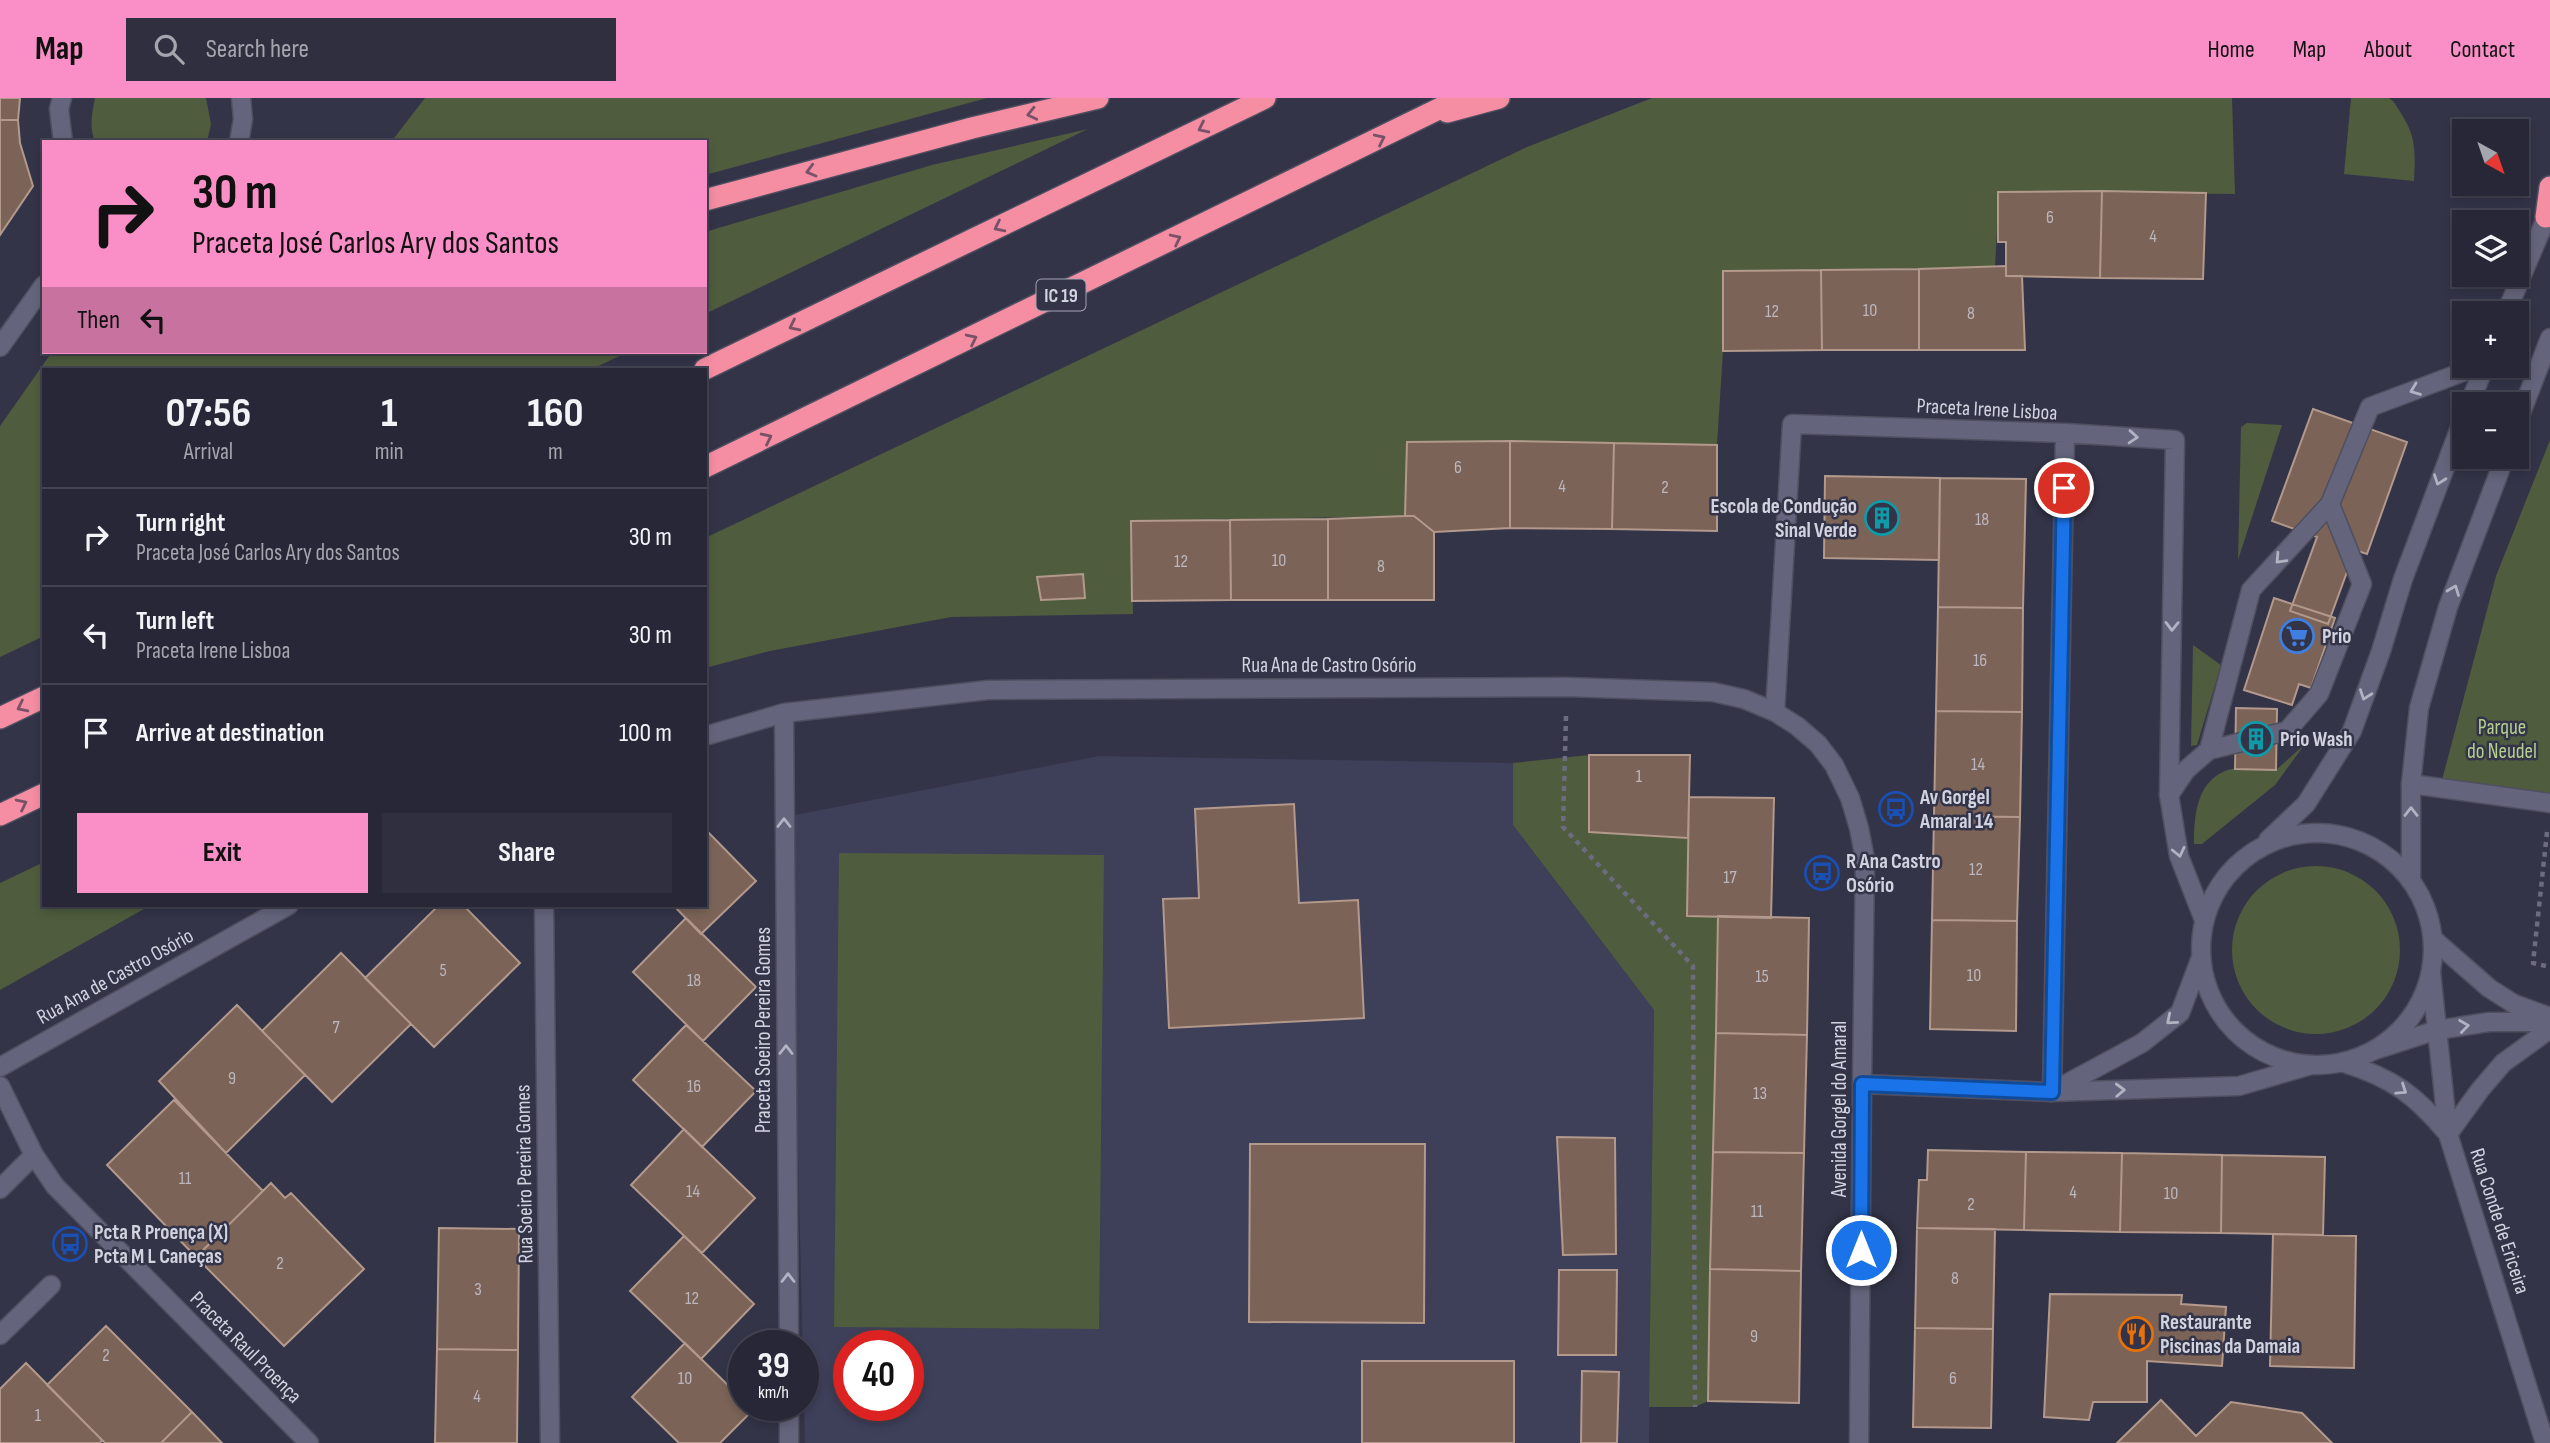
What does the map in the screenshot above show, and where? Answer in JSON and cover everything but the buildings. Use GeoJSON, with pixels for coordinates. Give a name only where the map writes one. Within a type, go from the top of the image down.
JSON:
{"type":"FeatureCollection","features":[{"type":"Feature","properties":{"kind":"highway"},"geometry":{"type":"LineString","coordinates":[[707,199],[972,128],[1098,98]]}},
{"type":"Feature","properties":{"kind":"highway"},"geometry":{"type":"LineString","coordinates":[[707,368],[1265,98]]}},
{"type":"Feature","properties":{"kind":"highway","name":"IC 19"},"geometry":{"type":"LineString","coordinates":[[707,466],[1461,98]]}},
{"type":"Feature","properties":{"kind":"highway"},"geometry":{"type":"LineString","coordinates":[[1415,121],[1499,98]]}},
{"type":"Feature","properties":{"kind":"highway"},"geometry":{"type":"LineString","coordinates":[[2548,213],[2550,187]]}},
{"type":"Feature","properties":{"kind":"highway"},"geometry":{"type":"LineString","coordinates":[[0,718],[42,698]]}},
{"type":"Feature","properties":{"kind":"highway"},"geometry":{"type":"LineString","coordinates":[[0,815],[42,795]]}},
{"type":"Feature","properties":{"kind":"street"},"geometry":{"type":"LineString","coordinates":[[62,98],[59,109],[63,140]]}},
{"type":"Feature","properties":{"kind":"street"},"geometry":{"type":"LineString","coordinates":[[239,140],[243,119],[241,98]]}},
{"type":"Feature","properties":{"kind":"street"},"geometry":{"type":"LineString","coordinates":[[2511,301],[2548,213]]}},
{"type":"Feature","properties":{"kind":"street"},"geometry":{"type":"LineString","coordinates":[[0,347],[42,284]]}},
{"type":"Feature","properties":{"kind":"street"},"geometry":{"type":"LineString","coordinates":[[2529,392],[2550,338]]}},
{"type":"Feature","properties":{"kind":"street"},"geometry":{"type":"LineString","coordinates":[[2209,750],[2251,590],[2330,504],[2370,407],[2452,376]]}},
{"type":"Feature","properties":{"kind":"street","name":"Praceta Irene Lisboa"},"geometry":{"type":"LineString","coordinates":[[1775,712],[1792,424],[2065,433],[2052,1092]]}},
{"type":"Feature","properties":{"kind":"street"},"geometry":{"type":"LineString","coordinates":[[2065,433],[2175,440],[2169,795],[2179,856],[2204,920]]}},
{"type":"Feature","properties":{"kind":"street"},"geometry":{"type":"LineString","coordinates":[[2052,1092],[2142,1043],[2180,1013],[2200,960],[2204,920],[2215,891],[2234,868],[2306,804],[2352,731],[2403,579],[2452,449]]}},
{"type":"Feature","properties":{"kind":"street"},"geometry":{"type":"LineString","coordinates":[[2411,880],[2412,784],[2418,708],[2448,607],[2500,469]]}},
{"type":"Feature","properties":{"kind":"street"},"geometry":{"type":"LineString","coordinates":[[2169,795],[2186,770],[2209,750],[2287,731],[2319,694],[2362,584],[2330,504]]}},
{"type":"Feature","properties":{"kind":"street","name":"Rua Ana de Castro Osório"},"geometry":{"type":"LineString","coordinates":[[707,735],[783,713],[988,690],[1567,687],[1713,692],[1744,699],[1775,712],[1818,744],[1834,765],[1850,798],[1865,859]]}},
{"type":"Feature","properties":{"kind":"street","name":"Praceta Soeiro Pereira Gomes"},"geometry":{"type":"LineString","coordinates":[[783,713],[789,1330]]}},
{"type":"Feature","properties":{"kind":"street"},"geometry":{"type":"LineString","coordinates":[[2412,784],[2549,811]]}},
{"type":"Feature","properties":{"kind":"street"},"geometry":{"type":"LineString","coordinates":[[2258,849],[2289,836],[2323,833],[2357,839],[2387,856],[2411,880],[2426,909],[2433,939],[2431,972],[2421,1002],[2401,1029],[2375,1050]]}},
{"type":"Feature","properties":{"kind":"street","name":"Avenida Gorgel do Amaral"},"geometry":{"type":"LineString","coordinates":[[1859,1443],[1865,859]]}},
{"type":"Feature","properties":{"kind":"street","name":"Rua Ana de Castro Osório"},"geometry":{"type":"LineString","coordinates":[[0,1067],[285,907]]}},
{"type":"Feature","properties":{"kind":"street","name":"Rua Soeiro Pereira Gomes"},"geometry":{"type":"LineString","coordinates":[[544,907],[550,1443]]}},
{"type":"Feature","properties":{"kind":"street"},"geometry":{"type":"LineString","coordinates":[[2433,939],[2489,988],[2514,1004],[2550,1020]]}},
{"type":"Feature","properties":{"kind":"street"},"geometry":{"type":"LineString","coordinates":[[2200,960],[2208,992],[2225,1021],[2249,1044],[2278,1059],[2311,1065]]}},
{"type":"Feature","properties":{"kind":"street","name":"Rua Conde de Ericeira"},"geometry":{"type":"LineString","coordinates":[[2431,972],[2448,1134],[2545,1443]]}},
{"type":"Feature","properties":{"kind":"street"},"geometry":{"type":"LineString","coordinates":[[1862,1084],[2052,1092],[2239,1086],[2311,1065],[2344,1063],[2437,1030],[2490,1022],[2550,1020]]}},
{"type":"Feature","properties":{"kind":"street","name":"Rua Conde de Ericeira"},"geometry":{"type":"LineString","coordinates":[[2448,1134],[2503,1063],[2550,1030]]}},
{"type":"Feature","properties":{"kind":"street","name":"Rua Conde de Ericeira"},"geometry":{"type":"LineString","coordinates":[[2344,1063],[2375,1072],[2397,1086],[2423,1104],[2448,1134]]}},
{"type":"Feature","properties":{"kind":"street","name":"Praceta Raul Proença"},"geometry":{"type":"LineString","coordinates":[[0,1086],[34,1156],[55,1186],[309,1443]]}},
{"type":"Feature","properties":{"kind":"street"},"geometry":{"type":"LineString","coordinates":[[0,1189],[34,1156]]}},
{"type":"Feature","properties":{"kind":"street"},"geometry":{"type":"LineString","coordinates":[[0,1335],[51,1285]]}},
{"type":"Feature","properties":{"kind":"street"},"geometry":{"type":"LineString","coordinates":[[789,1421],[789,1443]]}},
{"type":"Feature","properties":{"kind":"path"},"geometry":{"type":"LineString","coordinates":[[1567,687],[1563,827],[1693,966],[1695,1407]]}},
{"type":"Feature","properties":{"kind":"path"},"geometry":{"type":"LineString","coordinates":[[2549,811],[2533,963],[2550,967]]}},
{"type":"Feature","properties":{"kind":"shaded area"},"geometry":{"type":"Polygon","coordinates":[[[1099,756],[1513,763],[1513,825],[1654,1010],[1649,1443],[805,1443],[804,1421],[819,1421],[819,1330],[802,1330],[790,816],[1099,756]]]}},
{"type":"Feature","properties":{"kind":"green space"},"geometry":{"type":"Polygon","coordinates":[[[95,98],[206,98],[211,124],[207,140],[94,140],[92,115],[95,98]]]}},
{"type":"Feature","properties":{"kind":"green space"},"geometry":{"type":"Polygon","coordinates":[[[425,98],[987,98],[707,174],[707,140],[393,140],[425,98]]]}},
{"type":"Feature","properties":{"kind":"green space"},"geometry":{"type":"Polygon","coordinates":[[[1652,98],[2232,98],[2235,194],[1999,192],[1995,267],[1723,271],[1723,351],[1717,445],[1510,441],[1405,516],[1132,521],[1133,614],[951,617],[770,651],[707,667],[707,537],[1527,147],[1652,98]]]}},
{"type":"Feature","properties":{"kind":"green space"},"geometry":{"type":"Polygon","coordinates":[[[2351,98],[2389,98],[2393,101],[2410,130],[2415,157],[2414,181],[2344,174],[2351,98]]]}},
{"type":"Feature","properties":{"kind":"green space"},"geometry":{"type":"Polygon","coordinates":[[[1088,129],[707,313],[707,231],[932,165],[1088,129]]]}},
{"type":"Feature","properties":{"kind":"green space"},"geometry":{"type":"Polygon","coordinates":[[[51,354],[624,354],[594,368],[42,368],[42,637],[0,657],[0,426],[51,354]]]}},
{"type":"Feature","properties":{"kind":"green space"},"geometry":{"type":"Polygon","coordinates":[[[2247,423],[2282,425],[2238,560],[2241,427],[2247,423]]]}},
{"type":"Feature","properties":{"kind":"green space","name":"Parque do Neudel"},"geometry":{"type":"Polygon","coordinates":[[[2550,440],[2550,794],[2442,780],[2496,576],[2550,440]]]}},
{"type":"Feature","properties":{"kind":"green space"},"geometry":{"type":"Polygon","coordinates":[[[2193,645],[2221,665],[2197,745],[2191,746],[2193,645]]]}},
{"type":"Feature","properties":{"kind":"green space"},"geometry":{"type":"Polygon","coordinates":[[[2305,744],[2275,785],[2202,844],[2194,844],[2196,812],[2202,792],[2215,776],[2237,768],[2276,770],[2305,744]]]}},
{"type":"Feature","properties":{"kind":"green space"},"geometry":{"type":"Polygon","coordinates":[[[1589,755],[1590,832],[1688,838],[1687,916],[1718,916],[1708,1401],[1695,1407],[1649,1407],[1654,1010],[1513,825],[1513,763],[1589,755]]]}},
{"type":"Feature","properties":{"kind":"green space"},"geometry":{"type":"Polygon","coordinates":[[[839,853],[1104,855],[1099,1329],[834,1327],[839,853]]]}},
{"type":"Feature","properties":{"kind":"green space"},"geometry":{"type":"Polygon","coordinates":[[[42,863],[42,907],[147,907],[0,990],[0,883],[42,863]]]}},
{"type":"Feature","properties":{"kind":"green space"},"geometry":{"type":"Polygon","coordinates":[[[2316,866],[2348,873],[2363,880],[2375,891],[2386,903],[2393,918],[2400,950],[2393,982],[2386,997],[2375,1009],[2363,1020],[2348,1027],[2316,1034],[2284,1027],[2269,1020],[2257,1009],[2246,997],[2239,982],[2232,950],[2239,918],[2246,903],[2257,891],[2269,880],[2284,873],[2316,866]]]}},
{"type":"Feature","properties":{"kind":"place","name":"Escola de Condução Sinal Verde"},"geometry":{"type":"Point","coordinates":[1882,518]}},
{"type":"Feature","properties":{"kind":"place","name":"Prio"},"geometry":{"type":"Point","coordinates":[2297,636]}},
{"type":"Feature","properties":{"kind":"place","name":"Prio Wash"},"geometry":{"type":"Point","coordinates":[2256,739]}},
{"type":"Feature","properties":{"kind":"place","name":"Av Gorgel Amaral 14"},"geometry":{"type":"Point","coordinates":[1896,809]}},
{"type":"Feature","properties":{"kind":"place","name":"R Ana Castro Osório"},"geometry":{"type":"Point","coordinates":[1822,873]}},
{"type":"Feature","properties":{"kind":"place","name":"Pcta R Proença (X) Pcta M L Caneças"},"geometry":{"type":"Point","coordinates":[70,1244]}},
{"type":"Feature","properties":{"kind":"place","name":"Restaurante Piscinas da Damaia"},"geometry":{"type":"Point","coordinates":[2136,1334]}},
{"type":"Feature","properties":{"kind":"route"},"geometry":{"type":"LineString","coordinates":[[1861,1250],[1862,1084],[2052,1092],[2064,488]]}}]}
